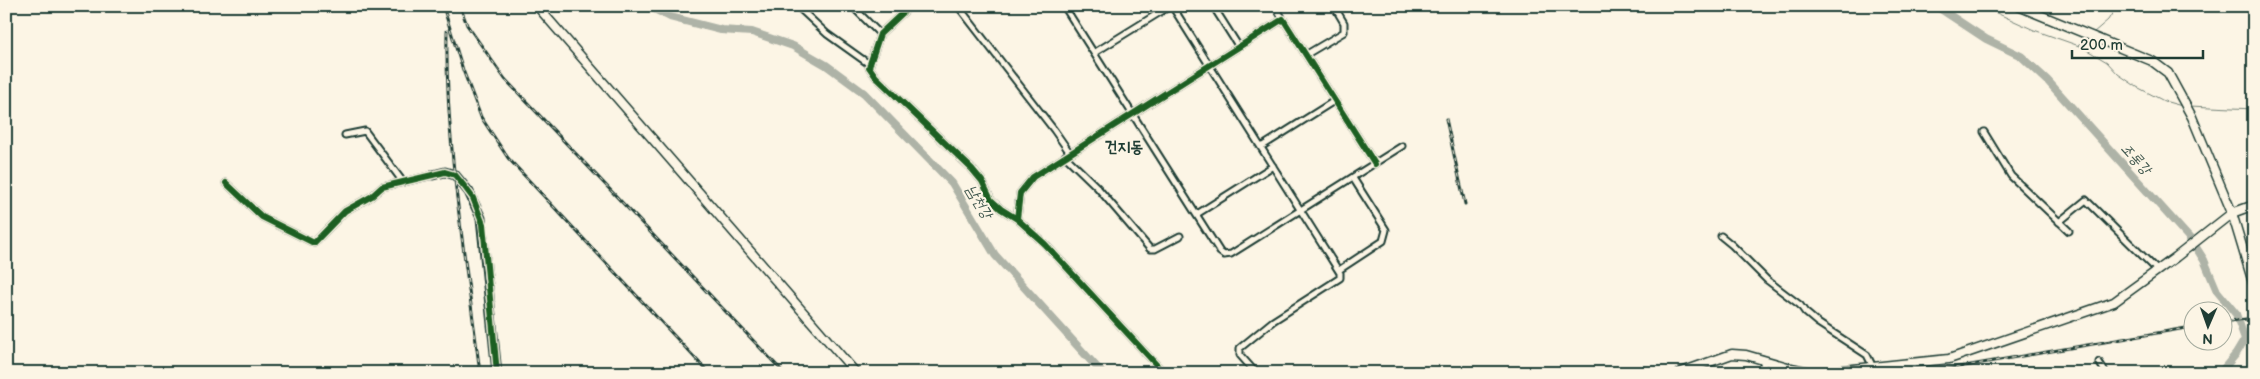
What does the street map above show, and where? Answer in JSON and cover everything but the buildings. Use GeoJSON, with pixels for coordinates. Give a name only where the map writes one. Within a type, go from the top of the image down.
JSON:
{"type":"FeatureCollection","features":[{"type":"Feature","properties":{"kind":"main road"},"geometry":{"type":"LineString","coordinates":[[537,6],[856,373]]}},
{"type":"Feature","properties":{"kind":"main road"},"geometry":{"type":"LineString","coordinates":[[2018,6],[2152,61],[2168,73],[2192,117],[2232,213],[2254,286]]}},
{"type":"Feature","properties":{"kind":"main road"},"geometry":{"type":"LineString","coordinates":[[1682,372],[1732,354],[1762,359],[1815,373],[1935,362],[1960,356],[2108,304],[2158,271],[2232,213],[2254,205]]}},
{"type":"Feature","properties":{"kind":"street"},"geometry":{"type":"LineString","coordinates":[[797,6],[827,34],[869,64],[876,77],[972,169],[982,181],[991,200],[1001,210],[1017,218],[1031,230],[1164,373]]}},
{"type":"Feature","properties":{"kind":"street"},"geometry":{"type":"LineString","coordinates":[[852,6],[880,34]]}},
{"type":"Feature","properties":{"kind":"street"},"geometry":{"type":"LineString","coordinates":[[869,64],[880,34],[910,6]]}},
{"type":"Feature","properties":{"kind":"street"},"geometry":{"type":"LineString","coordinates":[[958,6],[1054,130],[1067,155],[1150,249],[1155,249],[1180,236]]}},
{"type":"Feature","properties":{"kind":"street"},"geometry":{"type":"LineString","coordinates":[[1064,6],[1220,252],[1228,255],[1354,178],[1402,146]]}},
{"type":"Feature","properties":{"kind":"street"},"geometry":{"type":"LineString","coordinates":[[1094,54],[1171,6],[1339,270],[1340,278],[1273,321],[1240,348],[1240,354],[1256,373]]}},
{"type":"Feature","properties":{"kind":"street"},"geometry":{"type":"LineString","coordinates":[[1214,6],[1239,47]]}},
{"type":"Feature","properties":{"kind":"street"},"geometry":{"type":"LineString","coordinates":[[1275,6],[1375,164]]}},
{"type":"Feature","properties":{"kind":"street"},"geometry":{"type":"LineString","coordinates":[[1307,54],[1344,32],[1344,23],[1334,6]]}},
{"type":"Feature","properties":{"kind":"street"},"geometry":{"type":"LineString","coordinates":[[1017,218],[1018,202],[1024,187],[1033,177],[1283,19]]}},
{"type":"Feature","properties":{"kind":"street"},"geometry":{"type":"LineString","coordinates":[[1261,147],[1334,101]]}},
{"type":"Feature","properties":{"kind":"street"},"geometry":{"type":"LineString","coordinates":[[344,135],[364,131],[403,182]]}},
{"type":"Feature","properties":{"kind":"street"},"geometry":{"type":"LineString","coordinates":[[1984,132],[2011,176],[2069,232]]}},
{"type":"Feature","properties":{"kind":"street"},"geometry":{"type":"LineString","coordinates":[[1197,214],[1274,166]]}},
{"type":"Feature","properties":{"kind":"street"},"geometry":{"type":"LineString","coordinates":[[226,183],[262,217],[314,242],[338,216],[352,206],[372,196],[382,187],[445,172],[455,175],[473,198],[481,218],[497,373]]}},
{"type":"Feature","properties":{"kind":"street"},"geometry":{"type":"LineString","coordinates":[[1339,270],[1383,241],[1386,235],[1386,230],[1354,178]]}},
{"type":"Feature","properties":{"kind":"street"},"geometry":{"type":"LineString","coordinates":[[2059,222],[2086,200],[2158,271]]}},
{"type":"Feature","properties":{"kind":"street"},"geometry":{"type":"LineString","coordinates":[[1721,236],[1732,244],[1767,280],[1800,305],[1818,323],[1863,351],[1870,358],[1871,368]]}},
{"type":"Feature","properties":{"kind":"street"},"geometry":{"type":"LineString","coordinates":[[1762,359],[1765,373]]}},
{"type":"Feature","properties":{"kind":"street"},"geometry":{"type":"LineString","coordinates":[[2099,362],[2106,373]]}},
{"type":"Feature","properties":{"kind":"street"},"geometry":{"type":"LineString","coordinates":[[1701,373],[1705,363]]}},
{"type":"Feature","properties":{"kind":"waterway","name":"남천강"},"geometry":{"type":"LineString","coordinates":[[648,6],[670,17],[721,30],[752,32],[793,46],[826,65],[864,93],[952,183],[995,255],[1102,373]]}},
{"type":"Feature","properties":{"kind":"waterway","name":"조롱강"},"geometry":{"type":"LineString","coordinates":[[1936,6],[1986,39],[2021,56],[2047,80],[2192,241],[2204,260],[2217,291],[2236,314],[2245,339],[2236,354],[2220,373]]}},
{"type":"Feature","properties":{"kind":"waterway"},"geometry":{"type":"LineString","coordinates":[[1981,6],[2034,30],[2082,47],[2107,62],[2118,74],[2137,87],[2164,101],[2182,106]]}},
{"type":"Feature","properties":{"kind":"waterway"},"geometry":{"type":"LineString","coordinates":[[2093,33],[2108,20],[2117,6]]}},
{"type":"Feature","properties":{"kind":"waterway"},"geometry":{"type":"LineString","coordinates":[[2078,45],[2085,38]]}},
{"type":"Feature","properties":{"kind":"waterway"},"geometry":{"type":"LineString","coordinates":[[2189,106],[2254,109]]}},
{"type":"Feature","properties":{"kind":"railway"},"geometry":{"type":"LineString","coordinates":[[443,6],[463,70],[481,117],[508,158],[709,373]]}},
{"type":"Feature","properties":{"kind":"railway"},"geometry":{"type":"LineString","coordinates":[[460,6],[467,25],[505,79],[784,373]]}},
{"type":"Feature","properties":{"kind":"railway"},"geometry":{"type":"LineString","coordinates":[[447,31],[447,74],[453,160],[480,373]]}},
{"type":"Feature","properties":{"kind":"railway"},"geometry":{"type":"LineString","coordinates":[[1446,119],[1465,204]]}},
{"type":"Feature","properties":{"kind":"railway"},"geometry":{"type":"LineString","coordinates":[[2232,321],[2254,318]]}},
{"type":"Feature","properties":{"kind":"railway"},"geometry":{"type":"LineString","coordinates":[[1924,373],[2182,329]]}},
{"type":"Feature","properties":{"kind":"cycle path"},"geometry":{"type":"LineString","coordinates":[[910,6],[880,34],[869,67],[876,77],[972,169],[982,181],[991,200],[1017,219]]}},
{"type":"Feature","properties":{"kind":"cycle path"},"geometry":{"type":"LineString","coordinates":[[1164,373],[1045,244],[1017,219],[1020,193],[1033,177],[1283,19],[1375,164]]}},
{"type":"Feature","properties":{"kind":"cycle path"},"geometry":{"type":"LineString","coordinates":[[226,183],[262,217],[314,243],[345,211],[372,196],[382,187],[445,172],[455,175],[473,198],[483,224],[497,373]]}},
{"type":"Feature","properties":{"kind":"district","name":"건지동"},"geometry":{"type":"Point","coordinates":[1124,147]}}]}
